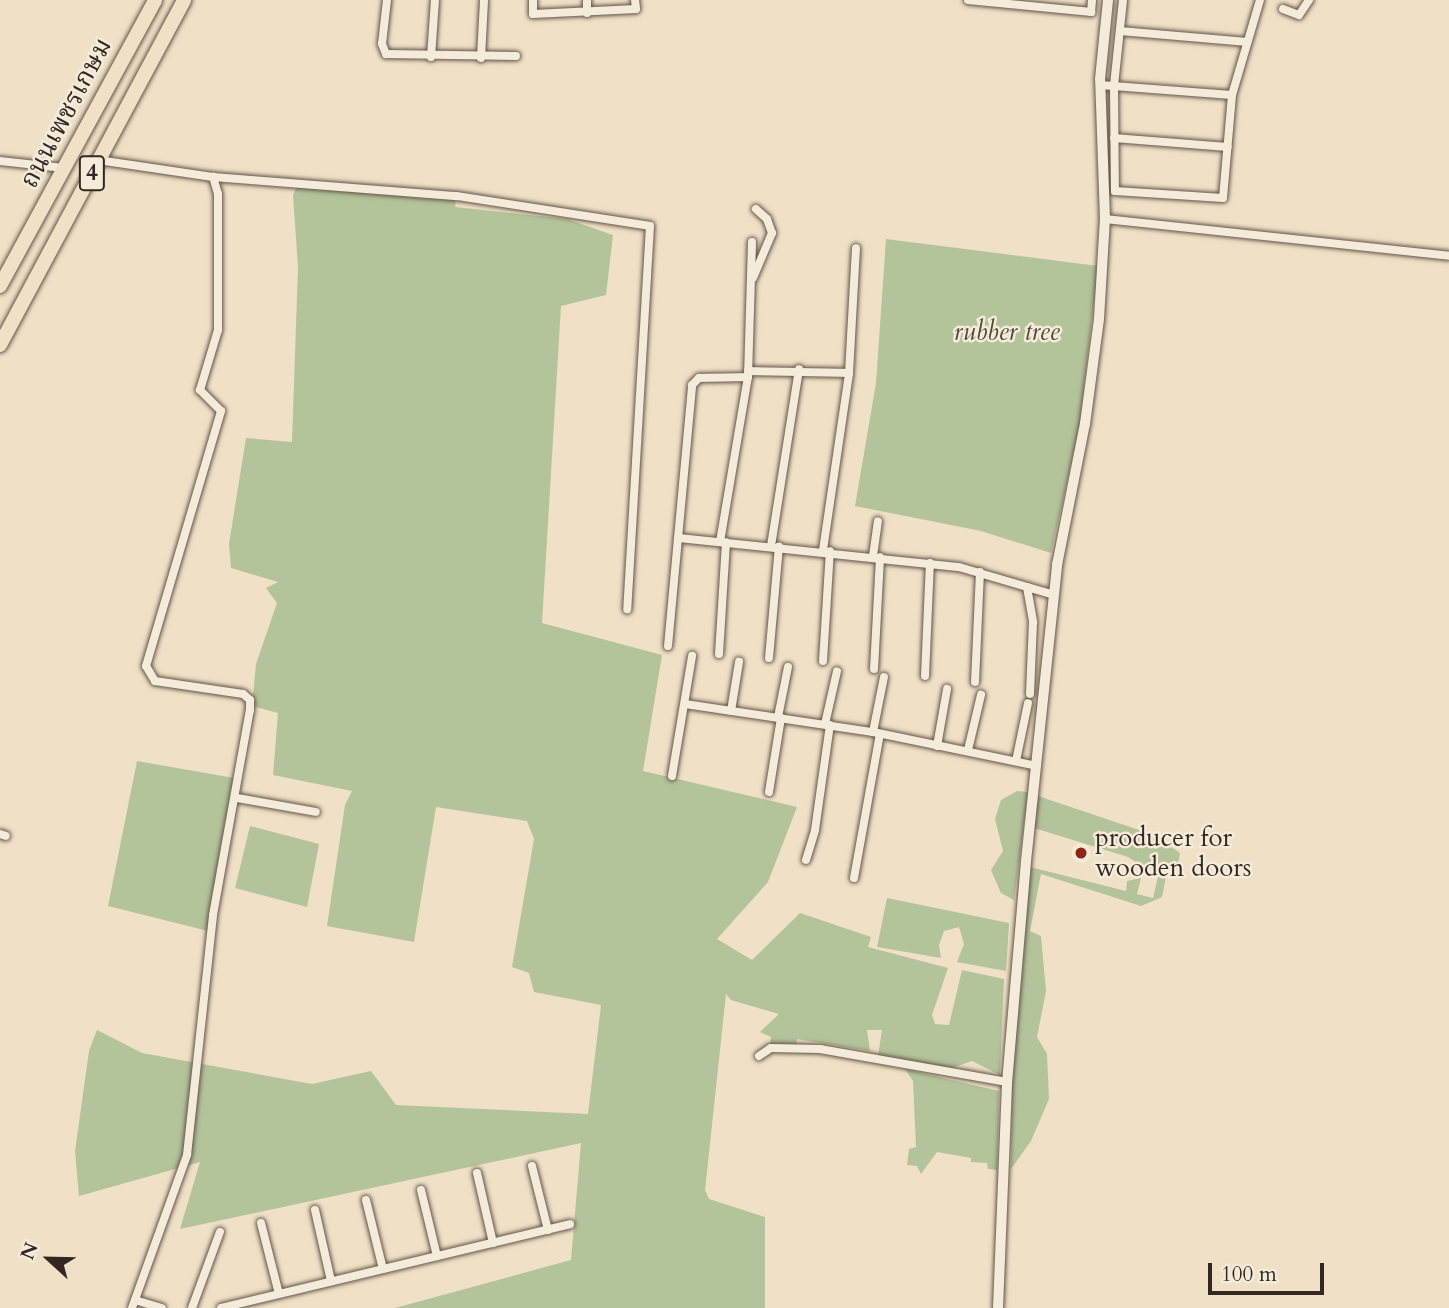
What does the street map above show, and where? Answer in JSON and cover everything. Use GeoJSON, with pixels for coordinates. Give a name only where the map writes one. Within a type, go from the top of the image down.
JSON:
{"type":"FeatureCollection","features":[{"type":"Feature","properties":{"kind":"highway","name":"ถนนเพชรเกษม"},"geometry":{"type":"LineString","coordinates":[[0,286],[155,0]]}},
{"type":"Feature","properties":{"kind":"highway","name":"ถนนเพชรเกษม"},"geometry":{"type":"LineString","coordinates":[[0,345],[184,0]]}},
{"type":"Feature","properties":{"kind":"street"},"geometry":{"type":"LineString","coordinates":[[387,0],[382,44],[386,54],[481,58],[516,56]]}},
{"type":"Feature","properties":{"kind":"street"},"geometry":{"type":"LineString","coordinates":[[431,57],[435,0]]}},
{"type":"Feature","properties":{"kind":"street"},"geometry":{"type":"LineString","coordinates":[[481,58],[484,0]]}},
{"type":"Feature","properties":{"kind":"street"},"geometry":{"type":"LineString","coordinates":[[533,0],[533,14],[636,9],[635,0]]}},
{"type":"Feature","properties":{"kind":"street"},"geometry":{"type":"LineString","coordinates":[[587,0],[587,13]]}},
{"type":"Feature","properties":{"kind":"street"},"geometry":{"type":"LineString","coordinates":[[968,0],[1091,12],[1092,0]]}},
{"type":"Feature","properties":{"kind":"street"},"geometry":{"type":"LineString","coordinates":[[998,1308],[1007,1082],[1054,595],[1085,424],[1099,319],[1105,219],[1100,85],[1108,0]]}},
{"type":"Feature","properties":{"kind":"street"},"geometry":{"type":"LineString","coordinates":[[1123,0],[1114,86],[1115,191],[1223,198],[1233,95],[1260,0]]}},
{"type":"Feature","properties":{"kind":"street"},"geometry":{"type":"LineString","coordinates":[[1283,9],[1298,15],[1309,0]]}},
{"type":"Feature","properties":{"kind":"street"},"geometry":{"type":"LineString","coordinates":[[1120,31],[1248,42]]}},
{"type":"Feature","properties":{"kind":"street"},"geometry":{"type":"LineString","coordinates":[[1100,85],[1233,95]]}},
{"type":"Feature","properties":{"kind":"street"},"geometry":{"type":"LineString","coordinates":[[1114,138],[1228,147]]}},
{"type":"Feature","properties":{"kind":"street"},"geometry":{"type":"LineString","coordinates":[[99,160],[213,177],[457,196],[650,226],[627,609]]}},
{"type":"Feature","properties":{"kind":"street"},"geometry":{"type":"LineString","coordinates":[[0,161],[64,168]]}},
{"type":"Feature","properties":{"kind":"street"},"geometry":{"type":"LineString","coordinates":[[162,1308],[134,1304],[187,1155],[213,915],[237,798],[250,700],[243,694],[155,681],[146,666],[221,411],[200,390],[218,330],[219,218],[213,177]]}},
{"type":"Feature","properties":{"kind":"street"},"geometry":{"type":"LineString","coordinates":[[751,284],[772,233],[767,219],[756,209]]}},
{"type":"Feature","properties":{"kind":"street"},"geometry":{"type":"LineString","coordinates":[[1105,219],[1449,256]]}},
{"type":"Feature","properties":{"kind":"street"},"geometry":{"type":"LineString","coordinates":[[719,654],[723,542],[748,374],[752,242]]}},
{"type":"Feature","properties":{"kind":"street"},"geometry":{"type":"LineString","coordinates":[[823,661],[827,550],[849,373],[856,248]]}},
{"type":"Feature","properties":{"kind":"street"},"geometry":{"type":"LineString","coordinates":[[668,646],[693,383],[699,379],[799,369],[849,373]]}},
{"type":"Feature","properties":{"kind":"street"},"geometry":{"type":"LineString","coordinates":[[769,658],[775,546],[799,369]]}},
{"type":"Feature","properties":{"kind":"street"},"geometry":{"type":"LineString","coordinates":[[874,669],[878,521]]}},
{"type":"Feature","properties":{"kind":"street"},"geometry":{"type":"LineString","coordinates":[[678,538],[827,550],[930,563],[980,572],[1054,595]]}},
{"type":"Feature","properties":{"kind":"street"},"geometry":{"type":"LineString","coordinates":[[925,676],[930,563]]}},
{"type":"Feature","properties":{"kind":"street"},"geometry":{"type":"LineString","coordinates":[[975,682],[980,572]]}},
{"type":"Feature","properties":{"kind":"street"},"geometry":{"type":"LineString","coordinates":[[1016,761],[1029,699],[1033,622],[1027,587]]}},
{"type":"Feature","properties":{"kind":"street"},"geometry":{"type":"LineString","coordinates":[[672,776],[692,656]]}},
{"type":"Feature","properties":{"kind":"street"},"geometry":{"type":"LineString","coordinates":[[731,711],[739,662]]}},
{"type":"Feature","properties":{"kind":"street"},"geometry":{"type":"LineString","coordinates":[[769,792],[788,667]]}},
{"type":"Feature","properties":{"kind":"street"},"geometry":{"type":"LineString","coordinates":[[806,860],[815,830],[827,725],[837,671]]}},
{"type":"Feature","properties":{"kind":"street"},"geometry":{"type":"LineString","coordinates":[[855,878],[884,677]]}},
{"type":"Feature","properties":{"kind":"street"},"geometry":{"type":"LineString","coordinates":[[937,746],[947,689]]}},
{"type":"Feature","properties":{"kind":"street"},"geometry":{"type":"LineString","coordinates":[[968,750],[981,695]]}},
{"type":"Feature","properties":{"kind":"street"},"geometry":{"type":"LineString","coordinates":[[685,704],[876,733],[1037,766]]}},
{"type":"Feature","properties":{"kind":"street"},"geometry":{"type":"LineString","coordinates":[[237,798],[316,812]]}},
{"type":"Feature","properties":{"kind":"street"},"geometry":{"type":"LineString","coordinates":[[759,1056],[771,1048],[820,1049],[1007,1082]]}},
{"type":"Feature","properties":{"kind":"street"},"geometry":{"type":"LineString","coordinates":[[532,1166],[548,1230]]}},
{"type":"Feature","properties":{"kind":"street"},"geometry":{"type":"LineString","coordinates":[[477,1173],[493,1243]]}},
{"type":"Feature","properties":{"kind":"street"},"geometry":{"type":"LineString","coordinates":[[421,1190],[437,1256]]}},
{"type":"Feature","properties":{"kind":"street"},"geometry":{"type":"LineString","coordinates":[[366,1200],[383,1269]]}},
{"type":"Feature","properties":{"kind":"street"},"geometry":{"type":"LineString","coordinates":[[315,1210],[331,1281]]}},
{"type":"Feature","properties":{"kind":"street"},"geometry":{"type":"LineString","coordinates":[[261,1223],[279,1294]]}},
{"type":"Feature","properties":{"kind":"street"},"geometry":{"type":"LineString","coordinates":[[221,1308],[570,1224]]}},
{"type":"Feature","properties":{"kind":"street"},"geometry":{"type":"LineString","coordinates":[[192,1308],[220,1231]]}},
{"type":"Feature","properties":{"kind":"green space"},"geometry":{"type":"Polygon","coordinates":[[[300,180],[456,199],[455,207],[567,219],[613,235],[606,295],[561,306],[542,623],[662,655],[643,771],[797,807],[768,882],[717,939],[752,960],[800,913],[871,937],[868,947],[948,968],[932,1015],[935,1024],[949,1025],[962,970],[1004,979],[1000,1075],[972,1061],[947,1070],[878,1056],[882,1030],[867,1030],[870,1051],[797,1039],[795,1052],[769,1051],[771,1037],[760,1032],[779,1014],[731,1000],[726,994],[705,1190],[709,1199],[765,1217],[765,1308],[395,1308],[571,1260],[581,1143],[180,1229],[200,1162],[79,1196],[75,1151],[89,1051],[97,1030],[142,1053],[312,1084],[371,1071],[396,1105],[588,1114],[601,1005],[534,992],[529,973],[512,967],[534,839],[527,821],[436,807],[414,942],[327,926],[345,805],[352,791],[273,775],[278,713],[252,706],[256,664],[277,603],[266,588],[278,582],[231,568],[229,544],[246,438],[292,442],[298,267],[293,195],[300,180]]]}},
{"type":"Feature","properties":{"kind":"green space","name":"rubber tree"},"geometry":{"type":"Polygon","coordinates":[[[886,239],[1098,266],[1079,428],[1051,553],[981,531],[855,506],[876,383],[886,239]]]}},
{"type":"Feature","properties":{"kind":"green space"},"geometry":{"type":"Polygon","coordinates":[[[137,761],[240,779],[212,932],[108,906],[137,761]]]}},
{"type":"Feature","properties":{"kind":"green space"},"geometry":{"type":"Polygon","coordinates":[[[1017,791],[1028,792],[1014,900],[1001,893],[991,870],[1003,851],[995,819],[1001,800],[1017,791]]]}},
{"type":"Feature","properties":{"kind":"green space"},"geometry":{"type":"Polygon","coordinates":[[[1038,796],[1154,835],[1180,853],[1177,869],[1168,867],[1162,897],[1141,906],[1041,874],[1030,931],[1041,936],[1046,991],[1037,1037],[1047,1054],[1049,1099],[1031,1141],[1011,1169],[1012,1075],[1030,867],[1126,891],[1127,881],[1141,878],[1137,894],[1153,898],[1160,868],[1145,868],[1128,857],[1034,828],[1038,796]]]}},
{"type":"Feature","properties":{"kind":"green space"},"geometry":{"type":"Polygon","coordinates":[[[250,826],[319,844],[307,907],[235,888],[250,826]]]}},
{"type":"Feature","properties":{"kind":"green space"},"geometry":{"type":"Polygon","coordinates":[[[887,898],[1009,923],[1006,971],[957,962],[964,944],[959,927],[944,931],[939,945],[941,958],[877,947],[887,898]]]}},
{"type":"Feature","properties":{"kind":"green space"},"geometry":{"type":"Polygon","coordinates":[[[905,1069],[999,1091],[997,1170],[988,1169],[987,1163],[971,1162],[971,1158],[937,1152],[921,1174],[917,1166],[907,1165],[909,1149],[916,1147],[913,1081],[905,1069]]]}},
{"type":"Feature","properties":{"kind":"place","name":"producer for wooden doors"},"geometry":{"type":"Point","coordinates":[1081,853]}}]}
